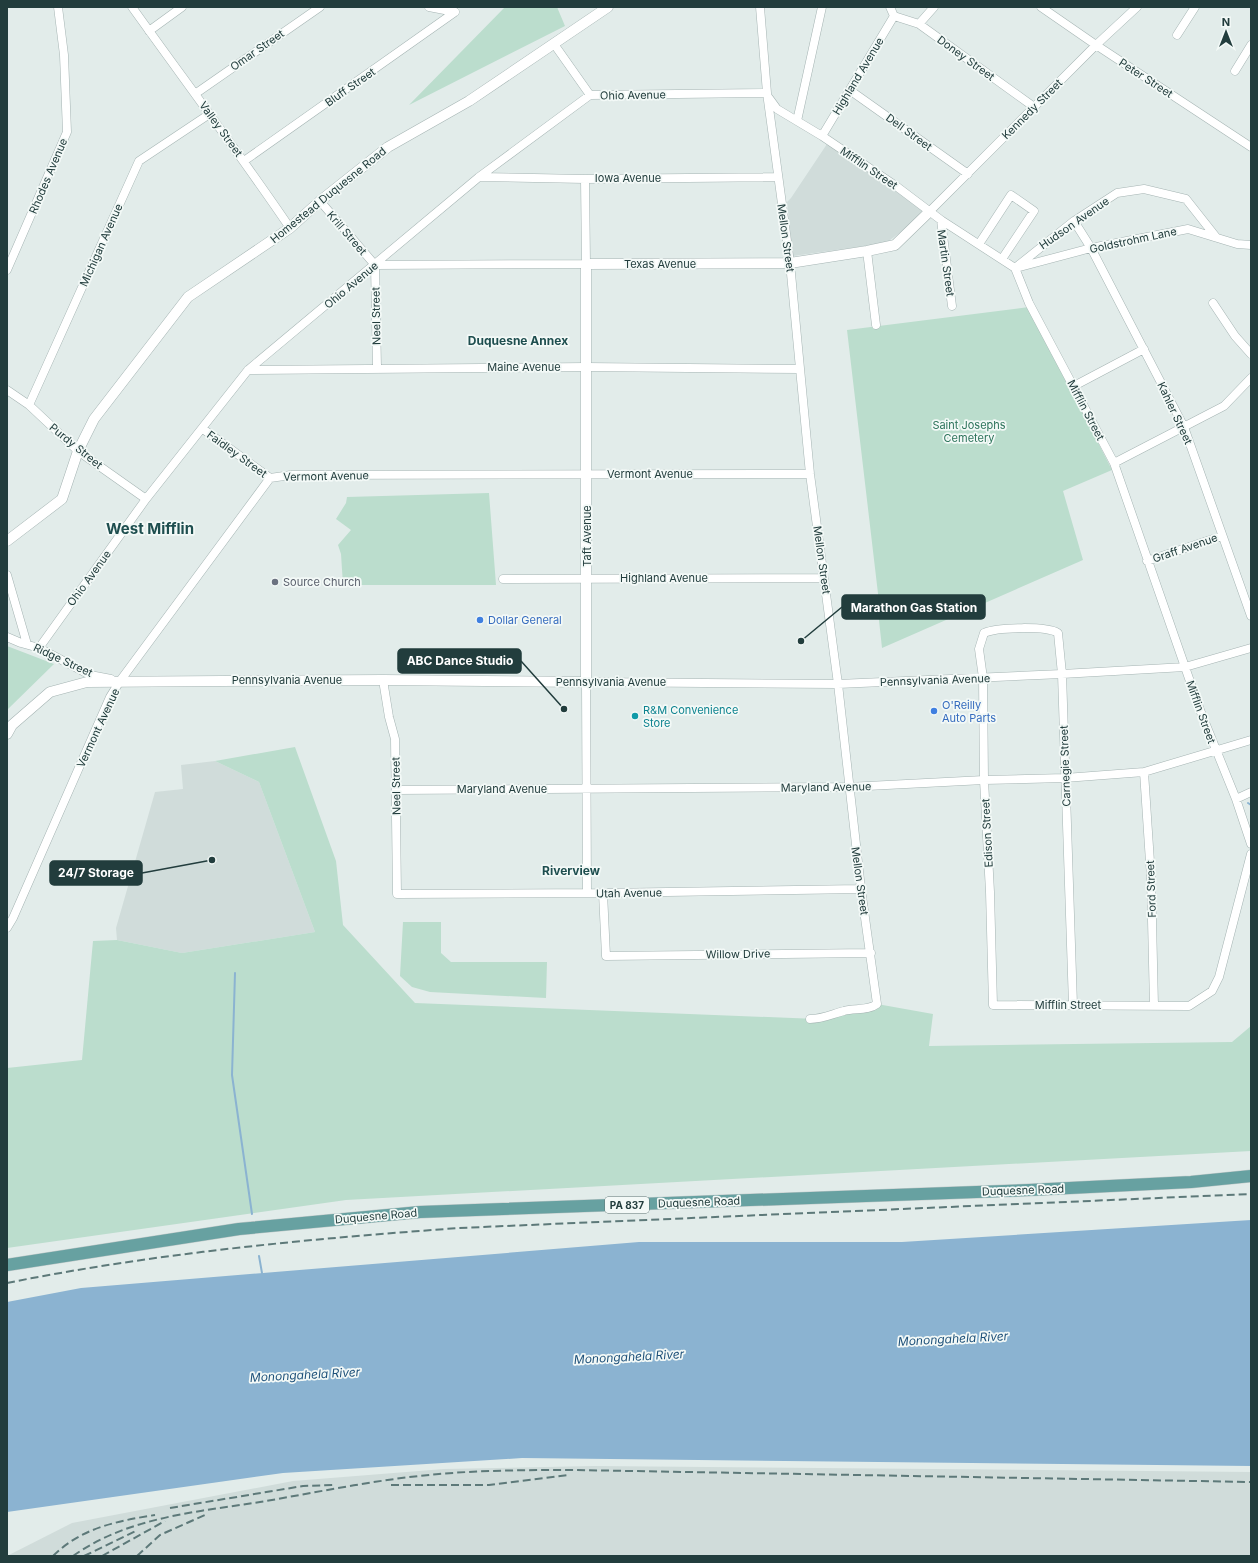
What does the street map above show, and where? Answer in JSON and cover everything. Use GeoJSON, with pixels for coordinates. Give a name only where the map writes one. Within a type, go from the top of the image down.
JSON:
{"type":"FeatureCollection","features":[{"type":"Feature","properties":{"kind":"main road","name":"Duquesne Road"},"geometry":{"type":"LineString","coordinates":[[7,1265],[238,1229],[420,1212],[1029,1190],[1191,1182],[1251,1176]]}},
{"type":"Feature","properties":{"kind":"street","name":"Rhodes Avenue"},"geometry":{"type":"LineString","coordinates":[[7,270],[67,132],[64,55],[58,7]]}},
{"type":"Feature","properties":{"kind":"street","name":"Valley Street"},"geometry":{"type":"LineString","coordinates":[[132,7],[195,94],[208,115],[244,161],[290,228]]}},
{"type":"Feature","properties":{"kind":"street"},"geometry":{"type":"LineString","coordinates":[[149,31],[182,7]]}},
{"type":"Feature","properties":{"kind":"street","name":"Omar Street"},"geometry":{"type":"LineString","coordinates":[[195,94],[320,7]]}},
{"type":"Feature","properties":{"kind":"street","name":"Bluff Street"},"geometry":{"type":"LineString","coordinates":[[244,161],[455,12],[428,7]]}},
{"type":"Feature","properties":{"kind":"street","name":"Homestead Duquesne Road"},"geometry":{"type":"LineString","coordinates":[[7,541],[62,499],[78,451],[94,419],[188,297],[290,228],[320,201],[388,147],[469,101],[608,7]]}},
{"type":"Feature","properties":{"kind":"street","name":"Mellon Street"},"geometry":{"type":"LineString","coordinates":[[760,7],[767,93],[790,263],[810,474],[838,684],[848,788],[877,1004],[873,1008],[844,1011],[830,1016],[810,1019]]}},
{"type":"Feature","properties":{"kind":"street"},"geometry":{"type":"LineString","coordinates":[[796,121],[822,7]]}},
{"type":"Feature","properties":{"kind":"street"},"geometry":{"type":"LineString","coordinates":[[890,7],[894,16]]}},
{"type":"Feature","properties":{"kind":"street"},"geometry":{"type":"LineString","coordinates":[[919,24],[934,7]]}},
{"type":"Feature","properties":{"kind":"street","name":"Peter Street"},"geometry":{"type":"LineString","coordinates":[[1042,7],[1096,45],[1251,147]]}},
{"type":"Feature","properties":{"kind":"street","name":"Kennedy Street"},"geometry":{"type":"LineString","coordinates":[[929,212],[1096,45],[1137,7]]}},
{"type":"Feature","properties":{"kind":"street"},"geometry":{"type":"LineString","coordinates":[[1177,35],[1195,7]]}},
{"type":"Feature","properties":{"kind":"street","name":"Doney Street"},"geometry":{"type":"LineString","coordinates":[[894,16],[919,24],[1034,107]]}},
{"type":"Feature","properties":{"kind":"street","name":"Highland Avenue"},"geometry":{"type":"LineString","coordinates":[[822,136],[894,16]]}},
{"type":"Feature","properties":{"kind":"street"},"geometry":{"type":"LineString","coordinates":[[554,44],[590,95]]}},
{"type":"Feature","properties":{"kind":"street"},"geometry":{"type":"LineString","coordinates":[[1235,71],[1251,45]]}},
{"type":"Feature","properties":{"kind":"street","name":"Dell Street"},"geometry":{"type":"LineString","coordinates":[[850,90],[968,174]]}},
{"type":"Feature","properties":{"kind":"street","name":"Ohio Avenue"},"geometry":{"type":"LineString","coordinates":[[39,648],[146,499],[203,429],[248,370],[479,177],[590,95],[767,93]]}},
{"type":"Feature","properties":{"kind":"street","name":"Mifflin Street"},"geometry":{"type":"LineString","coordinates":[[767,93],[771,103],[777,110],[822,136],[896,186],[929,212],[1015,268],[1030,304],[1114,463],[1185,667],[1216,751],[1236,799],[1251,844]]}},
{"type":"Feature","properties":{"kind":"street","name":"Michigan Avenue"},"geometry":{"type":"LineString","coordinates":[[29,405],[139,161],[208,115]]}},
{"type":"Feature","properties":{"kind":"street","name":"Iowa Avenue"},"geometry":{"type":"LineString","coordinates":[[479,177],[585,179],[778,177]]}},
{"type":"Feature","properties":{"kind":"street","name":"Taft Avenue"},"geometry":{"type":"LineString","coordinates":[[585,179],[587,474],[586,682],[588,789],[587,893]]}},
{"type":"Feature","properties":{"kind":"street","name":"Hudson Avenue"},"geometry":{"type":"LineString","coordinates":[[1015,268],[1074,221],[1117,193],[1144,189],[1186,199],[1216,237]]}},
{"type":"Feature","properties":{"kind":"street"},"geometry":{"type":"LineString","coordinates":[[979,244],[1011,195],[1034,211],[1002,259]]}},
{"type":"Feature","properties":{"kind":"street","name":"Krill Street"},"geometry":{"type":"LineString","coordinates":[[320,201],[375,265]]}},
{"type":"Feature","properties":{"kind":"street","name":"Texas Avenue"},"geometry":{"type":"LineString","coordinates":[[375,265],[790,263],[867,252],[895,245],[929,212]]}},
{"type":"Feature","properties":{"kind":"street","name":"Martin Street"},"geometry":{"type":"LineString","coordinates":[[941,220],[952,306]]}},
{"type":"Feature","properties":{"kind":"street","name":"Kahler Street"},"geometry":{"type":"LineString","coordinates":[[1074,221],[1091,248],[1184,427],[1251,616]]}},
{"type":"Feature","properties":{"kind":"street","name":"Goldstrohm Lane"},"geometry":{"type":"LineString","coordinates":[[1015,268],[1091,248],[1188,228],[1237,244],[1251,245]]}},
{"type":"Feature","properties":{"kind":"street"},"geometry":{"type":"LineString","coordinates":[[867,252],[876,325]]}},
{"type":"Feature","properties":{"kind":"street","name":"Neel Street"},"geometry":{"type":"LineString","coordinates":[[375,265],[377,368]]}},
{"type":"Feature","properties":{"kind":"street"},"geometry":{"type":"LineString","coordinates":[[1213,303],[1235,336],[1251,354]]}},
{"type":"Feature","properties":{"kind":"street"},"geometry":{"type":"LineString","coordinates":[[1074,386],[1144,349]]}},
{"type":"Feature","properties":{"kind":"street","name":"Maine Avenue"},"geometry":{"type":"LineString","coordinates":[[248,370],[586,367],[800,369]]}},
{"type":"Feature","properties":{"kind":"street"},"geometry":{"type":"LineString","coordinates":[[1114,463],[1224,406],[1251,378]]}},
{"type":"Feature","properties":{"kind":"street","name":"Purdy Street"},"geometry":{"type":"LineString","coordinates":[[7,390],[29,405],[78,451],[146,499]]}},
{"type":"Feature","properties":{"kind":"street","name":"Faidley Street"},"geometry":{"type":"LineString","coordinates":[[203,429],[270,478]]}},
{"type":"Feature","properties":{"kind":"street","name":"Vermont Avenue"},"geometry":{"type":"LineString","coordinates":[[7,928],[10,916],[110,697],[120,681],[270,478],[291,475],[810,474]]}},
{"type":"Feature","properties":{"kind":"street","name":"Graff Avenue"},"geometry":{"type":"LineString","coordinates":[[1147,561],[1222,536]]}},
{"type":"Feature","properties":{"kind":"street"},"geometry":{"type":"LineString","coordinates":[[7,575],[27,644]]}},
{"type":"Feature","properties":{"kind":"street","name":"Highland Avenue"},"geometry":{"type":"LineString","coordinates":[[503,579],[824,578]]}},
{"type":"Feature","properties":{"kind":"street","name":"Carnegie Street"},"geometry":{"type":"LineString","coordinates":[[980,662],[979,649],[984,632],[1040,628],[1052,630],[1058,634],[1062,674],[1073,1005]]}},
{"type":"Feature","properties":{"kind":"street","name":"Ridge Street"},"geometry":{"type":"LineString","coordinates":[[7,637],[39,648],[90,675],[120,681]]}},
{"type":"Feature","properties":{"kind":"street","name":"Pennsylvania Avenue"},"geometry":{"type":"LineString","coordinates":[[7,734],[10,724],[50,692],[87,682],[383,680],[838,684],[1185,667],[1251,648]]}},
{"type":"Feature","properties":{"kind":"street","name":"Edison Street"},"geometry":{"type":"LineString","coordinates":[[980,662],[982,678],[984,780],[990,892],[993,1005]]}},
{"type":"Feature","properties":{"kind":"street","name":"Neel Street"},"geometry":{"type":"LineString","coordinates":[[383,680],[389,717],[394,736],[397,894]]}},
{"type":"Feature","properties":{"kind":"street","name":"Maryland Avenue"},"geometry":{"type":"LineString","coordinates":[[396,790],[848,788],[984,780],[1065,778],[1144,772],[1251,740]]}},
{"type":"Feature","properties":{"kind":"street","name":"Ford Street"},"geometry":{"type":"LineString","coordinates":[[1144,772],[1151,877],[1154,1006]]}},
{"type":"Feature","properties":{"kind":"street"},"geometry":{"type":"LineString","coordinates":[[1236,799],[1251,792]]}},
{"type":"Feature","properties":{"kind":"street","name":"Mifflin Street"},"geometry":{"type":"LineString","coordinates":[[993,1005],[1189,1006],[1212,991],[1219,977],[1251,854]]}},
{"type":"Feature","properties":{"kind":"street","name":"Utah Avenue"},"geometry":{"type":"LineString","coordinates":[[397,894],[603,893],[861,889]]}},
{"type":"Feature","properties":{"kind":"street","name":"Willow Drive"},"geometry":{"type":"LineString","coordinates":[[603,893],[606,956],[871,953]]}},
{"type":"Feature","properties":{"kind":"shaded area"},"geometry":{"type":"Polygon","coordinates":[[[827,144],[923,210],[906,228],[886,243],[793,256],[787,202],[827,144]]]}},
{"type":"Feature","properties":{"kind":"shaded area"},"geometry":{"type":"Polygon","coordinates":[[[215,761],[259,782],[315,932],[182,953],[117,940],[116,928],[155,792],[183,789],[181,765],[215,761]]]}},
{"type":"Feature","properties":{"kind":"shaded area"},"geometry":{"type":"Polygon","coordinates":[[[594,1466],[1251,1472],[1251,1556],[7,1556],[72,1523],[293,1481],[444,1469],[594,1466]]]}},
{"type":"Feature","properties":{"kind":"green space"},"geometry":{"type":"Polygon","coordinates":[[[505,7],[557,7],[565,26],[409,105],[505,7]]]}},
{"type":"Feature","properties":{"kind":"green space","name":"Saint Josephs Cemetery"},"geometry":{"type":"Polygon","coordinates":[[[1029,307],[1112,470],[1063,491],[1083,560],[882,648],[877,602],[879,602],[847,330],[1029,307]]]}},
{"type":"Feature","properties":{"kind":"green space"},"geometry":{"type":"Polygon","coordinates":[[[489,493],[496,585],[343,585],[341,554],[338,545],[351,530],[336,519],[346,503],[347,497],[489,493]]]}},
{"type":"Feature","properties":{"kind":"green space"},"geometry":{"type":"Polygon","coordinates":[[[7,646],[54,664],[7,710],[7,646]]]}},
{"type":"Feature","properties":{"kind":"green space"},"geometry":{"type":"Polygon","coordinates":[[[295,747],[336,861],[343,925],[415,1003],[817,1019],[877,1004],[933,1014],[929,1046],[1232,1042],[1251,1026],[1251,1151],[346,1200],[7,1248],[7,1068],[82,1060],[93,941],[117,940],[182,953],[315,932],[259,782],[215,761],[295,747]]]}},
{"type":"Feature","properties":{"kind":"green space"},"geometry":{"type":"Polygon","coordinates":[[[403,922],[441,922],[441,953],[451,962],[547,962],[546,998],[430,992],[412,987],[400,976],[403,922]]]}},
{"type":"Feature","properties":{"kind":"water","name":"Monongahela River"},"geometry":{"type":"Polygon","coordinates":[[[1251,1220],[1251,1466],[522,1458],[283,1473],[7,1512],[7,1302],[81,1288],[639,1242],[902,1242],[1251,1220]]]}},
{"type":"Feature","properties":{"kind":"waterway"},"geometry":{"type":"LineString","coordinates":[[235,973],[232,1075],[252,1214]]}},
{"type":"Feature","properties":{"kind":"waterway"},"geometry":{"type":"LineString","coordinates":[[259,1256],[262,1273]]}},
{"type":"Feature","properties":{"kind":"railway"},"geometry":{"type":"LineString","coordinates":[[7,1283],[119,1263],[232,1248],[459,1228],[1251,1194]]}},
{"type":"Feature","properties":{"kind":"railway"},"geometry":{"type":"LineString","coordinates":[[73,1556],[94,1543],[116,1533],[139,1524],[163,1518],[372,1482],[456,1473],[507,1470],[575,1470],[1251,1482]]}},
{"type":"Feature","properties":{"kind":"railway"},"geometry":{"type":"LineString","coordinates":[[391,1485],[489,1485],[569,1475]]}},
{"type":"Feature","properties":{"kind":"railway"},"geometry":{"type":"LineString","coordinates":[[170,1508],[303,1486],[333,1485]]}},
{"type":"Feature","properties":{"kind":"railway"},"geometry":{"type":"LineString","coordinates":[[53,1556],[75,1539],[100,1527],[155,1515]]}},
{"type":"Feature","properties":{"kind":"railway"},"geometry":{"type":"LineString","coordinates":[[137,1556],[160,1535],[205,1515]]}},
{"type":"Feature","properties":{"kind":"railway"},"geometry":{"type":"LineString","coordinates":[[102,1556],[165,1521]]}},
{"type":"Feature","properties":{"kind":"railway"},"geometry":{"type":"LineString","coordinates":[[84,1556],[138,1530]]}},
{"type":"Feature","properties":{"kind":"place","name":"Source Church"},"geometry":{"type":"Point","coordinates":[275,582]}},
{"type":"Feature","properties":{"kind":"place","name":"Dollar General"},"geometry":{"type":"Point","coordinates":[480,620]}},
{"type":"Feature","properties":{"kind":"place","name":"Marathon Gas Station"},"geometry":{"type":"Point","coordinates":[801,641]}},
{"type":"Feature","properties":{"kind":"place","name":"ABC Dance Studio"},"geometry":{"type":"Point","coordinates":[564,709]}},
{"type":"Feature","properties":{"kind":"place","name":"O'Reilly Auto Parts"},"geometry":{"type":"Point","coordinates":[934,711]}},
{"type":"Feature","properties":{"kind":"place","name":"R&M Convenience Store"},"geometry":{"type":"Point","coordinates":[635,716]}},
{"type":"Feature","properties":{"kind":"place","name":"24/7 Storage"},"geometry":{"type":"Point","coordinates":[212,860]}},
{"type":"Feature","properties":{"kind":"district","name":"Duquesne Annex"},"geometry":{"type":"Point","coordinates":[518,341]}},
{"type":"Feature","properties":{"kind":"district","name":"West Mifflin"},"geometry":{"type":"Point","coordinates":[150,529]}},
{"type":"Feature","properties":{"kind":"district","name":"Riverview"},"geometry":{"type":"Point","coordinates":[571,871]}}]}
